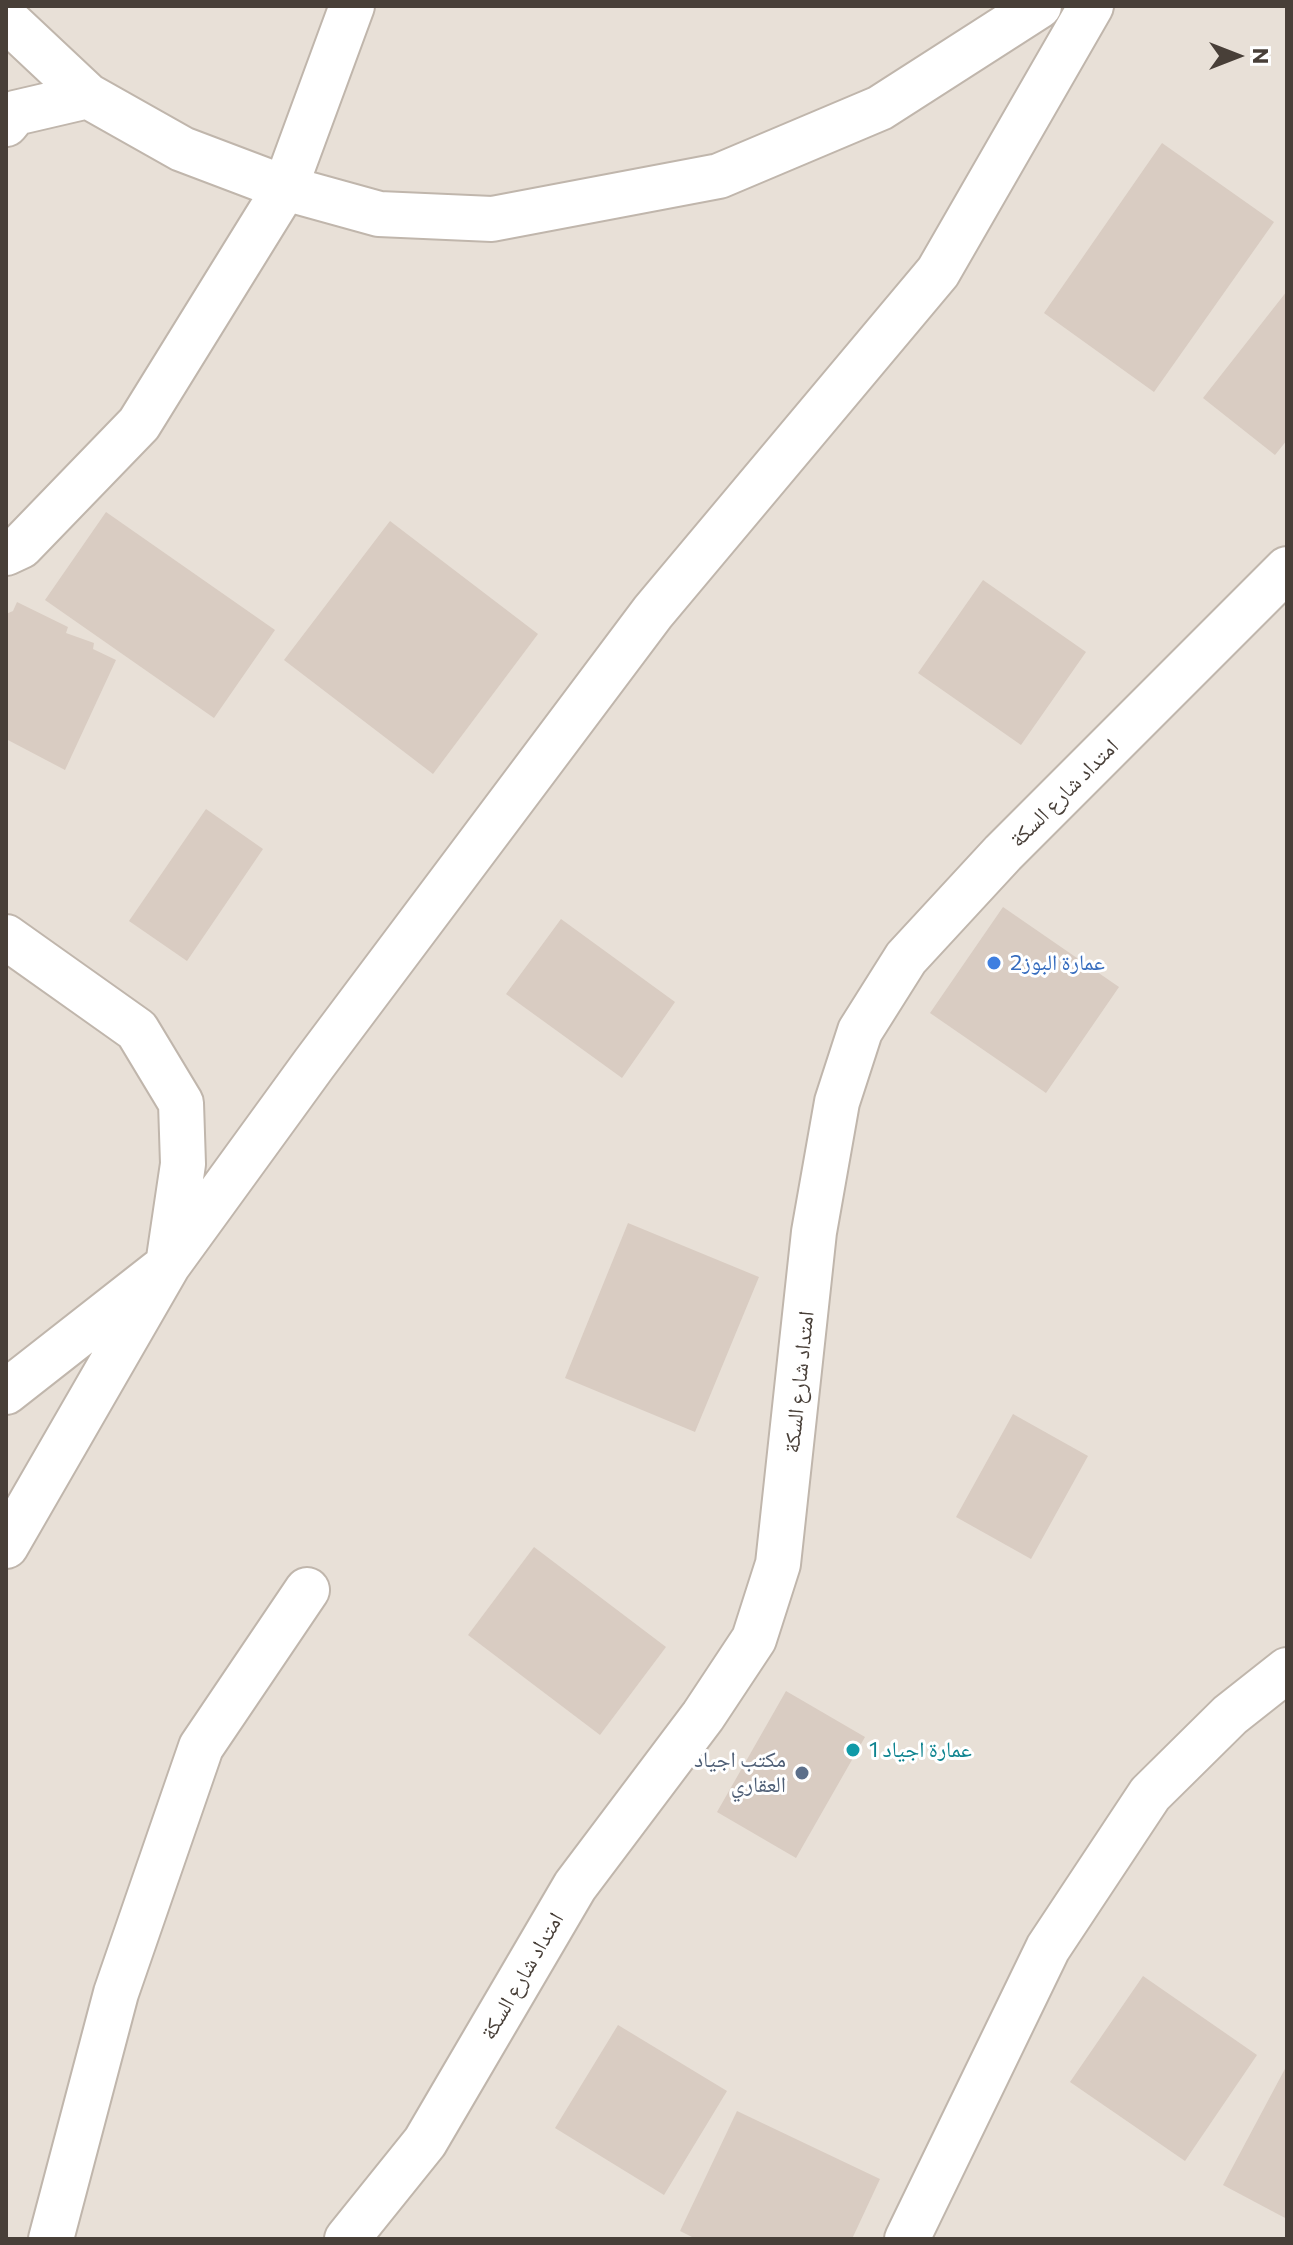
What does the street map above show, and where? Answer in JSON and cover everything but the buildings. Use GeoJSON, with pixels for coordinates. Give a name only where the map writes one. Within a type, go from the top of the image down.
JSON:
{"type":"FeatureCollection","features":[{"type":"Feature","properties":{"kind":"street"},"geometry":{"type":"LineString","coordinates":[[6,553],[21,546],[139,424],[285,188],[352,6]]}},
{"type":"Feature","properties":{"kind":"street"},"geometry":{"type":"LineString","coordinates":[[6,19],[88,96],[182,149],[285,188],[379,214],[492,219],[719,176],[880,108],[1039,6]]}},
{"type":"Feature","properties":{"kind":"street"},"geometry":{"type":"LineString","coordinates":[[6,1546],[168,1265],[314,1064],[653,612],[938,272],[1091,6]]}},
{"type":"Feature","properties":{"kind":"street"},"geometry":{"type":"LineString","coordinates":[[6,124],[15,113],[88,96]]}},
{"type":"Feature","properties":{"kind":"street","name":"امتداد شارع السكة"},"geometry":{"type":"LineString","coordinates":[[347,2239],[425,2142],[575,1886],[703,1716],[754,1639],[778,1564],[814,1232],[837,1102],[860,1031],[906,958],[1003,853],[1287,569]]}},
{"type":"Feature","properties":{"kind":"street"},"geometry":{"type":"LineString","coordinates":[[6,937],[137,1030],[181,1103],[183,1164],[168,1265],[6,1392]]}},
{"type":"Feature","properties":{"kind":"street"},"geometry":{"type":"LineString","coordinates":[[51,2239],[116,1993],[201,1747],[307,1590]]}},
{"type":"Feature","properties":{"kind":"street"},"geometry":{"type":"LineString","coordinates":[[907,2239],[1048,1948],[1150,1794],[1230,1715],[1287,1670]]}},
{"type":"Feature","properties":{"kind":"shaded area"},"geometry":{"type":"Polygon","coordinates":[[[6,6],[1287,6],[1287,2239],[6,2239],[6,6]]]}},
{"type":"Feature","properties":{"kind":"place","name":"عمارة البوز2"},"geometry":{"type":"Point","coordinates":[994,963]}},
{"type":"Feature","properties":{"kind":"place","name":"عمارة اجياد 1"},"geometry":{"type":"Point","coordinates":[853,1750]}},
{"type":"Feature","properties":{"kind":"place","name":"مكتب اجياد العقاري"},"geometry":{"type":"Point","coordinates":[802,1773]}}]}
